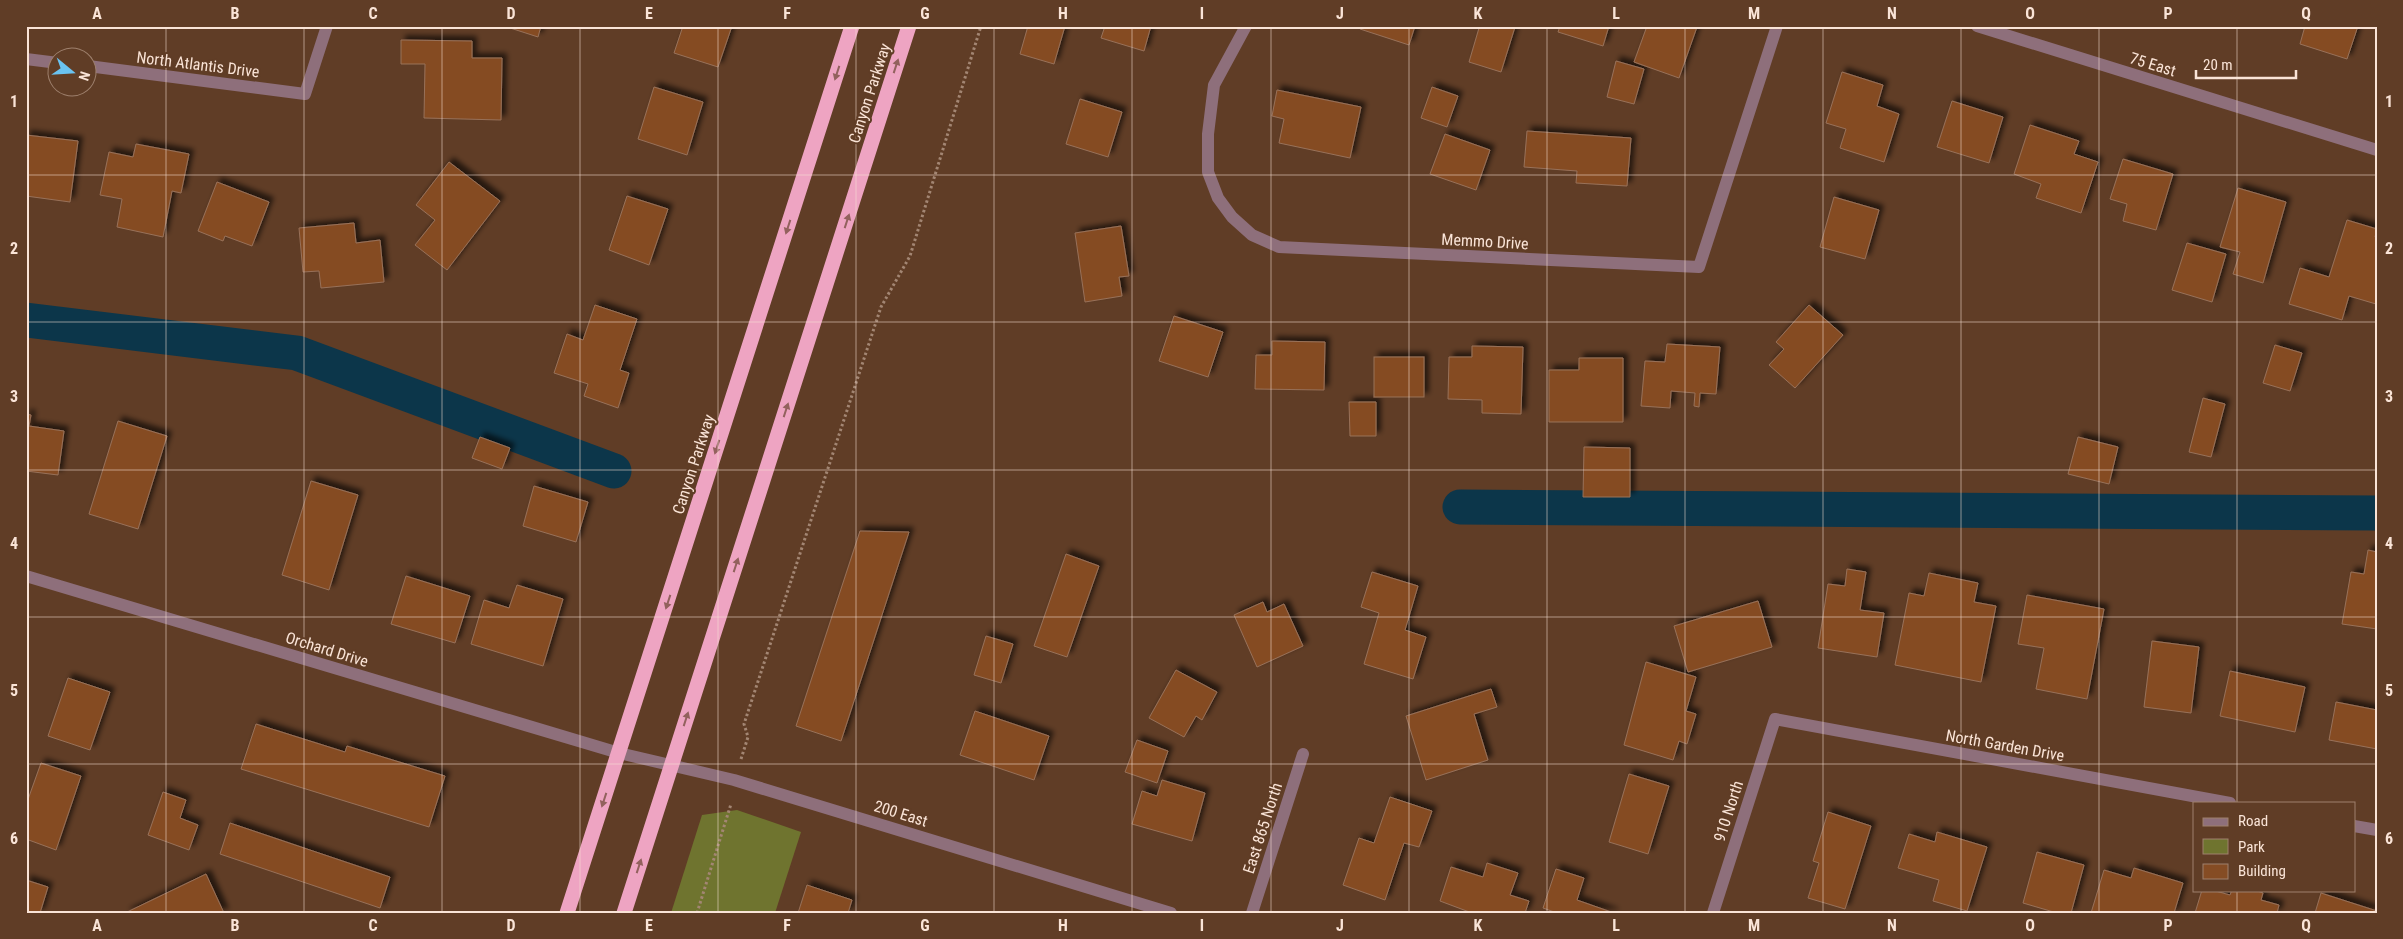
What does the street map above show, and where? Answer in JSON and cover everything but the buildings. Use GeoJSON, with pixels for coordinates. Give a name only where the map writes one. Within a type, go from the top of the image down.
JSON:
{"type":"FeatureCollection","features":[{"type":"Feature","properties":{"kind":"highway","name":"Canyon Parkway"},"geometry":{"type":"LineString","coordinates":[[567,913],[852,26]]}},
{"type":"Feature","properties":{"kind":"highway","name":"Canyon Parkway"},"geometry":{"type":"LineString","coordinates":[[624,913],[909,26]]}},
{"type":"Feature","properties":{"kind":"street","name":"North Atlantis Drive"},"geometry":{"type":"LineString","coordinates":[[98,67],[305,94],[327,26]]}},
{"type":"Feature","properties":{"kind":"street","name":"Memmo Drive"},"geometry":{"type":"LineString","coordinates":[[1246,26],[1214,85],[1208,134],[1208,172],[1218,198],[1232,217],[1252,235],[1279,247],[1699,267],[1777,26]]}},
{"type":"Feature","properties":{"kind":"street","name":"75 East"},"geometry":{"type":"LineString","coordinates":[[1977,26],[2377,150]]}},
{"type":"Feature","properties":{"kind":"street"},"geometry":{"type":"LineString","coordinates":[[26,59],[48,62]]}},
{"type":"Feature","properties":{"kind":"street","name":"Orchard Drive"},"geometry":{"type":"LineString","coordinates":[[26,576],[619,753]]}},
{"type":"Feature","properties":{"kind":"street","name":"North Garden Drive"},"geometry":{"type":"LineString","coordinates":[[1775,719],[2225,802]]}},
{"type":"Feature","properties":{"kind":"street","name":"910 North"},"geometry":{"type":"LineString","coordinates":[[1713,913],[1775,719]]}},
{"type":"Feature","properties":{"kind":"street","name":"200 East"},"geometry":{"type":"LineString","coordinates":[[619,753],[734,780],[1171,913]]}},
{"type":"Feature","properties":{"kind":"street","name":"East 865 North"},"geometry":{"type":"LineString","coordinates":[[1252,913],[1303,754]]}},
{"type":"Feature","properties":{"kind":"street"},"geometry":{"type":"LineString","coordinates":[[2356,826],[2377,830]]}},
{"type":"Feature","properties":{"kind":"path"},"geometry":{"type":"LineString","coordinates":[[748,737],[744,724],[881,307],[910,256],[981,26]]}},
{"type":"Feature","properties":{"kind":"path"},"geometry":{"type":"LineString","coordinates":[[697,913],[731,806]]}},
{"type":"Feature","properties":{"kind":"green space"},"geometry":{"type":"Polygon","coordinates":[[[737,810],[801,832],[775,913],[671,913],[702,815],[737,810]]]}},
{"type":"Feature","properties":{"kind":"waterway"},"geometry":{"type":"LineString","coordinates":[[26,320],[297,353],[614,471]]}},
{"type":"Feature","properties":{"kind":"waterway"},"geometry":{"type":"LineString","coordinates":[[1460,507],[2377,513]]}}]}
